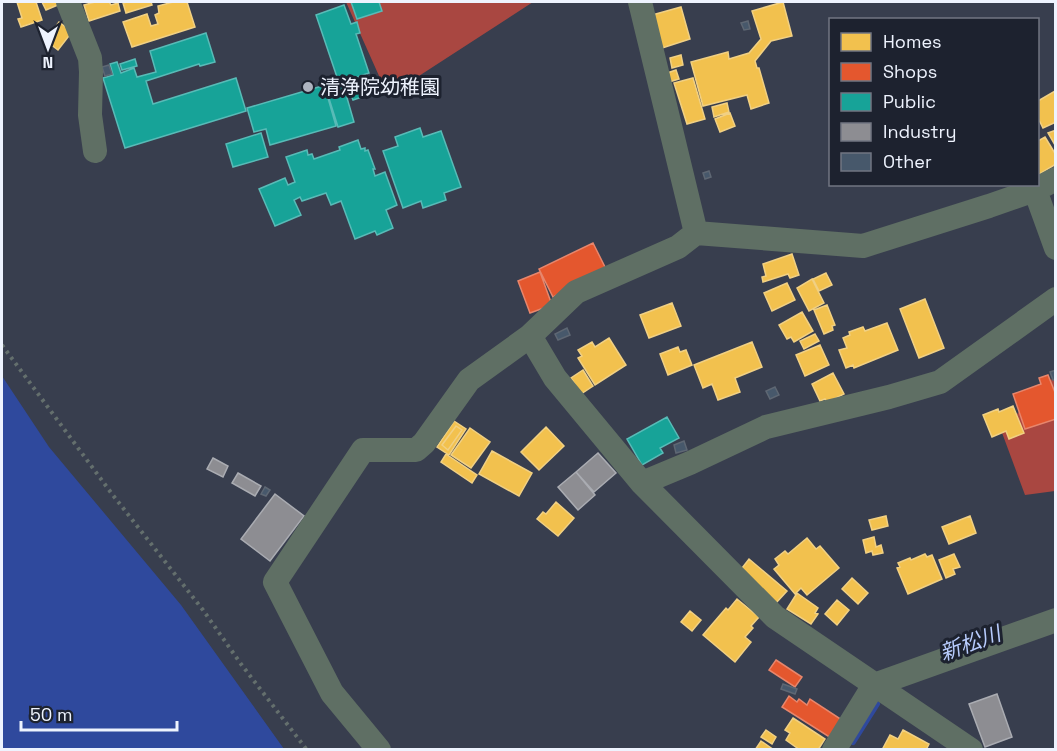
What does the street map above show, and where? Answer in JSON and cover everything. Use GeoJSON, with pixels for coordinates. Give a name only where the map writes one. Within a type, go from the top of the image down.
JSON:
{"type":"FeatureCollection","features":[{"type":"Feature","properties":{"kind":"street"},"geometry":{"type":"LineString","coordinates":[[68,2],[90,58],[90,116],[95,151]]}},
{"type":"Feature","properties":{"kind":"street"},"geometry":{"type":"LineString","coordinates":[[640,2],[696,233]]}},
{"type":"Feature","properties":{"kind":"street"},"geometry":{"type":"LineString","coordinates":[[379,750],[332,693],[275,582],[363,450],[416,450],[424,443],[469,380],[530,336],[576,292],[678,247],[696,233],[863,246],[989,207],[1045,185],[1056,248]]}},
{"type":"Feature","properties":{"kind":"street"},"geometry":{"type":"LineString","coordinates":[[642,483],[766,427],[940,382],[1056,299]]}},
{"type":"Feature","properties":{"kind":"street"},"geometry":{"type":"LineString","coordinates":[[530,336],[555,378],[642,483],[775,617],[971,750]]}},
{"type":"Feature","properties":{"kind":"street"},"geometry":{"type":"LineString","coordinates":[[834,750],[874,685],[1056,620]]}},
{"type":"Feature","properties":{"kind":"path"},"geometry":{"type":"LineString","coordinates":[[2,345],[307,750]]}},
{"type":"Feature","properties":{"kind":"shaded area"},"geometry":{"type":"Polygon","coordinates":[[[346,2],[533,2],[388,96],[346,2]]]}},
{"type":"Feature","properties":{"kind":"shaded area"},"geometry":{"type":"Polygon","coordinates":[[[1055,376],[1055,491],[1025,495],[1001,430],[1055,376]]]}},
{"type":"Feature","properties":{"kind":"water"},"geometry":{"type":"Polygon","coordinates":[[[2,376],[49,447],[181,605],[284,749],[2,749],[2,376]]]}},
{"type":"Feature","properties":{"kind":"building: Homes"},"geometry":{"type":"Polygon","coordinates":[[[17,2],[36,2],[42,20],[21,27],[18,19],[22,18],[17,2]]]}},
{"type":"Feature","properties":{"kind":"building: Homes"},"geometry":{"type":"Polygon","coordinates":[[[42,2],[59,2],[60,4],[46,10],[42,2]]]}},
{"type":"Feature","properties":{"kind":"building: Homes"},"geometry":{"type":"Polygon","coordinates":[[[109,2],[111,5],[118,3],[120,11],[89,21],[84,5],[109,2]]]}},
{"type":"Feature","properties":{"kind":"building: Homes"},"geometry":{"type":"Polygon","coordinates":[[[151,2],[152,5],[126,13],[123,3],[151,2]]]}},
{"type":"Feature","properties":{"kind":"building: Homes"},"geometry":{"type":"Polygon","coordinates":[[[173,2],[187,2],[195,27],[132,47],[123,22],[147,14],[151,26],[158,24],[155,15],[159,13],[158,6],[173,2]]]}},
{"type":"Feature","properties":{"kind":"building: Homes"},"geometry":{"type":"Polygon","coordinates":[[[783,2],[792,36],[771,41],[755,61],[769,103],[751,109],[747,95],[703,106],[691,62],[728,52],[729,59],[749,53],[761,39],[752,11],[783,2]]]}},
{"type":"Feature","properties":{"kind":"building: Homes"},"geometry":{"type":"Polygon","coordinates":[[[681,7],[690,39],[662,48],[652,15],[681,7]]]}},
{"type":"Feature","properties":{"kind":"building: Homes"},"geometry":{"type":"Polygon","coordinates":[[[59,22],[72,32],[58,50],[45,40],[59,22]]]}},
{"type":"Feature","properties":{"kind":"building: Homes"},"geometry":{"type":"Polygon","coordinates":[[[681,55],[683,65],[672,68],[670,58],[681,55]]]}},
{"type":"Feature","properties":{"kind":"building: Homes"},"geometry":{"type":"Polygon","coordinates":[[[676,70],[679,79],[669,82],[667,73],[676,70]]]}},
{"type":"Feature","properties":{"kind":"building: Homes"},"geometry":{"type":"Polygon","coordinates":[[[693,78],[705,119],[687,124],[674,83],[693,78]]]}},
{"type":"Feature","properties":{"kind":"building: Homes"},"geometry":{"type":"Polygon","coordinates":[[[1055,91],[1056,122],[1043,128],[1039,120],[1039,100],[1055,91]]]}},
{"type":"Feature","properties":{"kind":"building: Homes"},"geometry":{"type":"Polygon","coordinates":[[[727,103],[729,112],[714,117],[712,107],[727,103]]]}},
{"type":"Feature","properties":{"kind":"building: Homes"},"geometry":{"type":"Polygon","coordinates":[[[730,113],[735,126],[720,132],[715,119],[730,113]]]}},
{"type":"Feature","properties":{"kind":"building: Homes"},"geometry":{"type":"Polygon","coordinates":[[[1056,130],[1056,145],[1055,145],[1048,133],[1056,130]]]}},
{"type":"Feature","properties":{"kind":"building: Homes"},"geometry":{"type":"Polygon","coordinates":[[[1045,137],[1056,155],[1056,164],[1039,174],[1039,140],[1045,137]]]}},
{"type":"Feature","properties":{"kind":"building: Homes"},"geometry":{"type":"Polygon","coordinates":[[[792,254],[799,275],[790,278],[788,274],[763,282],[762,277],[766,276],[763,264],[792,254]]]}},
{"type":"Feature","properties":{"kind":"building: Homes"},"geometry":{"type":"Polygon","coordinates":[[[826,273],[832,285],[819,291],[813,279],[826,273]]]}},
{"type":"Feature","properties":{"kind":"building: Homes"},"geometry":{"type":"Polygon","coordinates":[[[812,279],[824,303],[809,311],[797,288],[812,279]]]}},
{"type":"Feature","properties":{"kind":"building: Homes"},"geometry":{"type":"Polygon","coordinates":[[[787,283],[795,300],[772,311],[764,293],[787,283]]]}},
{"type":"Feature","properties":{"kind":"building: Homes"},"geometry":{"type":"Polygon","coordinates":[[[925,299],[944,348],[919,358],[900,309],[925,299]]]}},
{"type":"Feature","properties":{"kind":"building: Homes"},"geometry":{"type":"Polygon","coordinates":[[[672,303],[681,326],[649,338],[640,315],[672,303]]]}},
{"type":"Feature","properties":{"kind":"building: Homes"},"geometry":{"type":"Polygon","coordinates":[[[827,305],[835,325],[832,326],[833,330],[824,334],[814,310],[827,305]]]}},
{"type":"Feature","properties":{"kind":"building: Homes"},"geometry":{"type":"Polygon","coordinates":[[[802,312],[813,331],[794,342],[791,337],[787,339],[779,325],[802,312]]]}},
{"type":"Feature","properties":{"kind":"building: Homes"},"geometry":{"type":"Polygon","coordinates":[[[887,323],[898,350],[854,368],[853,365],[846,368],[839,350],[847,348],[843,338],[850,335],[849,332],[863,327],[865,331],[887,323]]]}},
{"type":"Feature","properties":{"kind":"building: Homes"},"geometry":{"type":"Polygon","coordinates":[[[815,334],[819,341],[804,349],[800,341],[815,334]]]}},
{"type":"Feature","properties":{"kind":"building: Homes"},"geometry":{"type":"Polygon","coordinates":[[[609,338],[626,365],[595,385],[578,358],[582,356],[578,350],[592,342],[595,347],[609,338]]]}},
{"type":"Feature","properties":{"kind":"building: Homes"},"geometry":{"type":"Polygon","coordinates":[[[752,342],[762,367],[735,378],[740,392],[718,400],[712,384],[703,388],[694,365],[752,342]]]}},
{"type":"Feature","properties":{"kind":"building: Homes"},"geometry":{"type":"Polygon","coordinates":[[[820,345],[829,365],[805,376],[796,355],[820,345]]]}},
{"type":"Feature","properties":{"kind":"building: Homes"},"geometry":{"type":"Polygon","coordinates":[[[678,347],[680,352],[686,350],[692,365],[668,375],[660,354],[678,347]]]}},
{"type":"Feature","properties":{"kind":"building: Homes"},"geometry":{"type":"Polygon","coordinates":[[[583,370],[593,386],[581,394],[571,378],[583,370]]]}},
{"type":"Feature","properties":{"kind":"building: Homes"},"geometry":{"type":"Polygon","coordinates":[[[833,373],[844,394],[827,402],[825,399],[820,401],[812,384],[833,373]]]}},
{"type":"Feature","properties":{"kind":"building: Homes"},"geometry":{"type":"Polygon","coordinates":[[[1013,406],[1024,433],[1009,439],[1006,431],[992,437],[983,415],[1013,406]]]}},
{"type":"Feature","properties":{"kind":"building: Homes"},"geometry":{"type":"Polygon","coordinates":[[[454,421],[466,429],[449,455],[437,447],[454,421]],[[456,426],[442,445],[448,450],[462,430],[456,426]]]}},
{"type":"Feature","properties":{"kind":"building: Homes"},"geometry":{"type":"Polygon","coordinates":[[[456,426],[462,430],[448,450],[442,445],[456,426]]]}},
{"type":"Feature","properties":{"kind":"building: Homes"},"geometry":{"type":"Polygon","coordinates":[[[546,427],[564,446],[539,470],[521,452],[546,427]]]}},
{"type":"Feature","properties":{"kind":"building: Homes"},"geometry":{"type":"Polygon","coordinates":[[[470,428],[490,442],[471,468],[451,455],[470,428]]]}},
{"type":"Feature","properties":{"kind":"building: Homes"},"geometry":{"type":"Polygon","coordinates":[[[492,451],[532,473],[519,496],[479,474],[492,451]]]}},
{"type":"Feature","properties":{"kind":"building: Homes"},"geometry":{"type":"Polygon","coordinates":[[[446,454],[477,475],[472,483],[441,462],[446,454]]]}},
{"type":"Feature","properties":{"kind":"building: Homes"},"geometry":{"type":"Polygon","coordinates":[[[556,502],[574,518],[558,536],[537,519],[543,512],[546,514],[556,502]]]}},
{"type":"Feature","properties":{"kind":"building: Homes"},"geometry":{"type":"Polygon","coordinates":[[[886,516],[888,526],[872,530],[869,520],[886,516]]]}},
{"type":"Feature","properties":{"kind":"building: Homes"},"geometry":{"type":"Polygon","coordinates":[[[970,516],[976,533],[949,544],[942,527],[970,516]]]}},
{"type":"Feature","properties":{"kind":"building: Homes"},"geometry":{"type":"Polygon","coordinates":[[[874,537],[876,547],[881,545],[883,553],[873,555],[872,551],[866,553],[863,540],[874,537]]]}},
{"type":"Feature","properties":{"kind":"building: Homes"},"geometry":{"type":"Polygon","coordinates":[[[807,538],[816,549],[820,546],[839,568],[807,595],[801,588],[795,594],[774,569],[779,565],[775,559],[785,551],[788,554],[807,538]]]}},
{"type":"Feature","properties":{"kind":"building: Homes"},"geometry":{"type":"Polygon","coordinates":[[[925,554],[927,557],[932,555],[942,579],[908,594],[897,568],[900,567],[898,563],[925,554]]]}},
{"type":"Feature","properties":{"kind":"building: Homes"},"geometry":{"type":"Polygon","coordinates":[[[954,554],[960,567],[953,569],[955,574],[946,578],[939,560],[954,554]]]}},
{"type":"Feature","properties":{"kind":"building: Homes"},"geometry":{"type":"Polygon","coordinates":[[[749,559],[787,591],[776,603],[739,572],[749,559]]]}},
{"type":"Feature","properties":{"kind":"building: Homes"},"geometry":{"type":"Polygon","coordinates":[[[852,578],[868,593],[858,604],[842,589],[852,578]]]}},
{"type":"Feature","properties":{"kind":"building: Homes"},"geometry":{"type":"Polygon","coordinates":[[[797,593],[818,608],[815,613],[818,614],[811,624],[787,609],[797,593]]]}},
{"type":"Feature","properties":{"kind":"building: Homes"},"geometry":{"type":"Polygon","coordinates":[[[737,599],[759,617],[745,637],[751,642],[735,662],[703,635],[726,608],[728,610],[737,599]]]}},
{"type":"Feature","properties":{"kind":"building: Homes"},"geometry":{"type":"Polygon","coordinates":[[[837,600],[849,610],[837,625],[825,614],[837,600]]]}},
{"type":"Feature","properties":{"kind":"building: Homes"},"geometry":{"type":"Polygon","coordinates":[[[690,611],[701,620],[692,631],[681,622],[690,611]]]}},
{"type":"Feature","properties":{"kind":"building: Homes"},"geometry":{"type":"Polygon","coordinates":[[[793,718],[825,739],[818,750],[800,750],[786,740],[790,733],[785,730],[793,718]]]}},
{"type":"Feature","properties":{"kind":"building: Homes"},"geometry":{"type":"Polygon","coordinates":[[[766,730],[776,737],[772,744],[761,737],[766,730]]]}},
{"type":"Feature","properties":{"kind":"building: Homes"},"geometry":{"type":"Polygon","coordinates":[[[903,730],[929,744],[926,750],[882,750],[890,735],[898,739],[903,730]]]}},
{"type":"Feature","properties":{"kind":"building: Homes"},"geometry":{"type":"Polygon","coordinates":[[[761,741],[774,750],[755,750],[761,741]]]}},
{"type":"Feature","properties":{"kind":"building: Shops"},"geometry":{"type":"Polygon","coordinates":[[[593,243],[605,267],[581,283],[553,297],[539,269],[593,243]]]}},
{"type":"Feature","properties":{"kind":"building: Shops"},"geometry":{"type":"Polygon","coordinates":[[[540,272],[552,305],[530,313],[518,281],[540,272]]]}},
{"type":"Feature","properties":{"kind":"building: Shops"},"geometry":{"type":"Polygon","coordinates":[[[1048,375],[1056,395],[1056,419],[1025,429],[1013,394],[1041,384],[1039,378],[1048,375]]]}},
{"type":"Feature","properties":{"kind":"building: Shops"},"geometry":{"type":"Polygon","coordinates":[[[776,660],[802,677],[795,687],[769,670],[776,660]]]}},
{"type":"Feature","properties":{"kind":"building: Shops"},"geometry":{"type":"Polygon","coordinates":[[[789,696],[807,705],[810,699],[842,720],[831,738],[782,707],[789,696]]]}},
{"type":"Feature","properties":{"kind":"building: Public"},"geometry":{"type":"Polygon","coordinates":[[[351,2],[379,2],[382,11],[357,19],[351,2]]]}},
{"type":"Feature","properties":{"kind":"building: Public"},"geometry":{"type":"Polygon","coordinates":[[[344,5],[351,24],[357,22],[360,33],[356,34],[369,73],[339,83],[316,15],[344,5]]]}},
{"type":"Feature","properties":{"kind":"building: Public"},"geometry":{"type":"Polygon","coordinates":[[[206,33],[215,62],[200,66],[199,64],[146,81],[153,104],[236,78],[246,111],[125,148],[103,78],[113,75],[110,64],[117,62],[121,73],[134,68],[137,77],[156,72],[150,51],[206,33]]]}},
{"type":"Feature","properties":{"kind":"building: Public"},"geometry":{"type":"Polygon","coordinates":[[[135,59],[137,66],[122,70],[120,64],[135,59]]]}},
{"type":"Feature","properties":{"kind":"building: Public"},"geometry":{"type":"Polygon","coordinates":[[[363,82],[368,95],[353,100],[348,87],[363,82]]]}},
{"type":"Feature","properties":{"kind":"building: Public"},"geometry":{"type":"Polygon","coordinates":[[[343,84],[354,122],[338,127],[326,89],[343,84]]]}},
{"type":"Feature","properties":{"kind":"building: Public"},"geometry":{"type":"Polygon","coordinates":[[[322,86],[323,91],[326,91],[336,126],[270,145],[266,129],[254,132],[247,108],[322,86]]]}},
{"type":"Feature","properties":{"kind":"building: Public"},"geometry":{"type":"Polygon","coordinates":[[[420,128],[423,137],[441,131],[461,187],[444,193],[446,200],[423,208],[421,201],[403,208],[383,151],[398,146],[395,137],[420,128]]]}},
{"type":"Feature","properties":{"kind":"building: Public"},"geometry":{"type":"Polygon","coordinates":[[[261,133],[268,157],[233,167],[226,144],[261,133]]]}},
{"type":"Feature","properties":{"kind":"building: Public"},"geometry":{"type":"Polygon","coordinates":[[[358,140],[361,149],[368,150],[375,169],[373,169],[375,176],[385,172],[397,205],[386,210],[393,228],[377,235],[375,231],[355,239],[341,201],[331,205],[326,193],[302,201],[300,197],[294,200],[301,215],[275,226],[259,189],[285,178],[288,185],[295,182],[286,157],[307,150],[308,155],[312,154],[314,159],[340,150],[339,147],[358,140]]]}},
{"type":"Feature","properties":{"kind":"building: Public"},"geometry":{"type":"Polygon","coordinates":[[[667,417],[679,438],[660,448],[663,453],[642,465],[627,439],[667,417]]]}},
{"type":"Feature","properties":{"kind":"building: Industry"},"geometry":{"type":"Polygon","coordinates":[[[598,453],[616,473],[594,492],[576,472],[598,453]]]}},
{"type":"Feature","properties":{"kind":"building: Industry"},"geometry":{"type":"Polygon","coordinates":[[[213,458],[228,466],[223,477],[207,469],[213,458]]]}},
{"type":"Feature","properties":{"kind":"building: Industry"},"geometry":{"type":"Polygon","coordinates":[[[576,472],[595,495],[578,510],[558,487],[576,472]]]}},
{"type":"Feature","properties":{"kind":"building: Industry"},"geometry":{"type":"Polygon","coordinates":[[[238,473],[261,486],[255,496],[232,483],[238,473]]]}},
{"type":"Feature","properties":{"kind":"building: Industry"},"geometry":{"type":"Polygon","coordinates":[[[275,494],[304,516],[270,561],[241,539],[275,494]]]}},
{"type":"Feature","properties":{"kind":"building: Industry"},"geometry":{"type":"Polygon","coordinates":[[[997,694],[1012,737],[985,747],[969,704],[997,694]]]}},
{"type":"Feature","properties":{"kind":"building: Other"},"geometry":{"type":"Polygon","coordinates":[[[748,21],[750,29],[744,30],[741,23],[748,21]]]}},
{"type":"Feature","properties":{"kind":"building: Other"},"geometry":{"type":"Polygon","coordinates":[[[109,65],[112,74],[105,76],[102,67],[109,65]]]}},
{"type":"Feature","properties":{"kind":"building: Other"},"geometry":{"type":"Polygon","coordinates":[[[709,171],[711,177],[705,179],[703,173],[709,171]]]}},
{"type":"Feature","properties":{"kind":"building: Other"},"geometry":{"type":"Polygon","coordinates":[[[567,328],[570,335],[558,340],[555,334],[567,328]]]}},
{"type":"Feature","properties":{"kind":"building: Other"},"geometry":{"type":"Polygon","coordinates":[[[1056,370],[1056,379],[1053,380],[1050,372],[1056,370]]]}},
{"type":"Feature","properties":{"kind":"building: Other"},"geometry":{"type":"Polygon","coordinates":[[[775,387],[779,395],[770,399],[766,391],[775,387]]]}},
{"type":"Feature","properties":{"kind":"building: Other"},"geometry":{"type":"Polygon","coordinates":[[[684,441],[687,450],[676,453],[674,445],[684,441]]]}},
{"type":"Feature","properties":{"kind":"building: Other"},"geometry":{"type":"Polygon","coordinates":[[[265,487],[270,490],[266,496],[261,494],[265,487]]]}},
{"type":"Feature","properties":{"kind":"building: Other"},"geometry":{"type":"Polygon","coordinates":[[[783,684],[797,689],[795,694],[781,689],[783,684]]]}},
{"type":"Feature","properties":{"kind":"waterway","name":"新松川"},"geometry":{"type":"LineString","coordinates":[[853,742],[877,704]]}},
{"type":"Feature","properties":{"kind":"place","name":"清浄院幼稚園"},"geometry":{"type":"Point","coordinates":[308,87]}}]}
